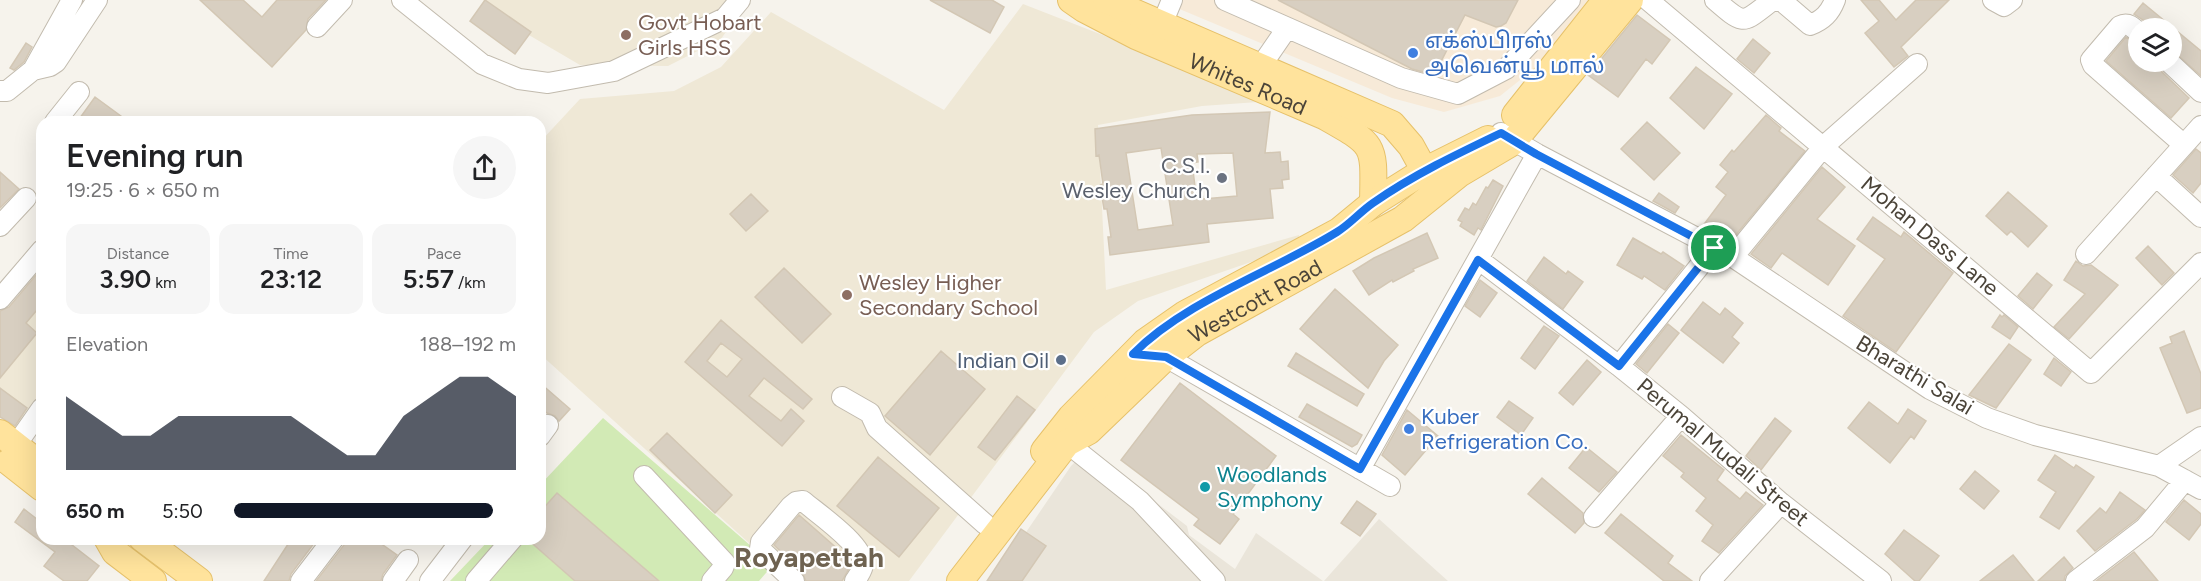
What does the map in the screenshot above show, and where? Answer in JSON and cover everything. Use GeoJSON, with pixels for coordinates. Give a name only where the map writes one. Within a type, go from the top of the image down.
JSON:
{"type":"FeatureCollection","features":[{"type":"Feature","properties":{"kind":"main road","name":"Whites Road"},"geometry":{"type":"LineString","coordinates":[[1071,0],[1136,36],[1324,116],[1351,130],[1365,141],[1373,154],[1373,203]]}},
{"type":"Feature","properties":{"kind":"main road","name":"Whites Road"},"geometry":{"type":"LineString","coordinates":[[1106,0],[1392,124],[1411,146],[1430,182]]}},
{"type":"Feature","properties":{"kind":"main road"},"geometry":{"type":"LineString","coordinates":[[1507,137],[1606,0]]}},
{"type":"Feature","properties":{"kind":"main road"},"geometry":{"type":"LineString","coordinates":[[1507,137],[1630,0]]}},
{"type":"Feature","properties":{"kind":"main road","name":"Westcott Road"},"geometry":{"type":"LineString","coordinates":[[942,581],[984,524],[1071,417],[1145,342],[1185,314],[1339,231],[1373,203],[1459,174],[1507,137]]}},
{"type":"Feature","properties":{"kind":"main road","name":"Westcott Road"},"geometry":{"type":"LineString","coordinates":[[960,581],[1067,443],[1089,431],[1166,357],[1197,333],[1402,219],[1430,182]]}},
{"type":"Feature","properties":{"kind":"main road"},"geometry":{"type":"LineString","coordinates":[[5,444],[36,462]]}},
{"type":"Feature","properties":{"kind":"main road"},"geometry":{"type":"LineString","coordinates":[[5,444],[36,481]]}},
{"type":"Feature","properties":{"kind":"main road"},"geometry":{"type":"LineString","coordinates":[[115,545],[116,552],[175,581]]}},
{"type":"Feature","properties":{"kind":"main road"},"geometry":{"type":"LineString","coordinates":[[141,566],[199,581]]}},
{"type":"Feature","properties":{"kind":"street"},"geometry":{"type":"LineString","coordinates":[[0,91],[12,88],[33,70],[72,0]]}},
{"type":"Feature","properties":{"kind":"street"},"geometry":{"type":"LineString","coordinates":[[33,70],[50,66],[56,62],[97,0]]}},
{"type":"Feature","properties":{"kind":"street"},"geometry":{"type":"LineString","coordinates":[[317,27],[342,0]]}},
{"type":"Feature","properties":{"kind":"street"},"geometry":{"type":"LineString","coordinates":[[402,0],[482,64],[519,80],[548,83],[614,71],[725,18],[740,0]]}},
{"type":"Feature","properties":{"kind":"street"},"geometry":{"type":"LineString","coordinates":[[1162,24],[1172,0]]}},
{"type":"Feature","properties":{"kind":"street"},"geometry":{"type":"LineString","coordinates":[[1225,0],[1401,78],[1458,94],[1506,69],[1570,0]]}},
{"type":"Feature","properties":{"kind":"street","name":"Mohan Dass Lane"},"geometry":{"type":"LineString","coordinates":[[1648,0],[2091,373],[2201,263]]}},
{"type":"Feature","properties":{"kind":"street"},"geometry":{"type":"LineString","coordinates":[[1715,0],[1740,19],[1748,19],[1775,0],[1783,2],[1810,25],[1821,21],[1832,9],[1835,0]]}},
{"type":"Feature","properties":{"kind":"street"},"geometry":{"type":"LineString","coordinates":[[1993,0],[2004,6],[2012,0]]}},
{"type":"Feature","properties":{"kind":"street"},"geometry":{"type":"LineString","coordinates":[[2128,25],[2120,26],[2091,60],[2093,65],[2184,145]]}},
{"type":"Feature","properties":{"kind":"street"},"geometry":{"type":"LineString","coordinates":[[1261,66],[1287,28]]}},
{"type":"Feature","properties":{"kind":"street"},"geometry":{"type":"LineString","coordinates":[[1733,257],[1824,146],[1917,64]]}},
{"type":"Feature","properties":{"kind":"street"},"geometry":{"type":"LineString","coordinates":[[2180,72],[2201,92]]}},
{"type":"Feature","properties":{"kind":"street"},"geometry":{"type":"LineString","coordinates":[[60,116],[79,92]]}},
{"type":"Feature","properties":{"kind":"street"},"geometry":{"type":"LineString","coordinates":[[2086,254],[2201,126]]}},
{"type":"Feature","properties":{"kind":"street","name":"Bharathi Salai"},"geometry":{"type":"LineString","coordinates":[[1507,137],[1733,257],[1930,389],[1987,418],[2035,435],[2159,466],[2193,484]]}},
{"type":"Feature","properties":{"kind":"street"},"geometry":{"type":"LineString","coordinates":[[1360,469],[1536,154]]}},
{"type":"Feature","properties":{"kind":"street"},"geometry":{"type":"LineString","coordinates":[[2156,176],[2201,217]]}},
{"type":"Feature","properties":{"kind":"street"},"geometry":{"type":"LineString","coordinates":[[0,226],[26,198]]}},
{"type":"Feature","properties":{"kind":"street"},"geometry":{"type":"LineString","coordinates":[[1619,366],[1714,248]]}},
{"type":"Feature","properties":{"kind":"street"},"geometry":{"type":"LineString","coordinates":[[0,299],[36,257]]}},
{"type":"Feature","properties":{"kind":"street","name":"Perumal Mudali Street"},"geometry":{"type":"LineString","coordinates":[[1478,260],[1619,366],[1681,416],[1781,503],[1881,581]]}},
{"type":"Feature","properties":{"kind":"street"},"geometry":{"type":"LineString","coordinates":[[1133,354],[1166,357],[1390,486]]}},
{"type":"Feature","properties":{"kind":"street"},"geometry":{"type":"LineString","coordinates":[[842,397],[870,413],[878,428],[984,524]]}},
{"type":"Feature","properties":{"kind":"street"},"geometry":{"type":"LineString","coordinates":[[5,444],[36,414]]}},
{"type":"Feature","properties":{"kind":"street"},"geometry":{"type":"LineString","coordinates":[[1594,517],[1681,416]]}},
{"type":"Feature","properties":{"kind":"street"},"geometry":{"type":"LineString","coordinates":[[2159,466],[2201,437]]}},
{"type":"Feature","properties":{"kind":"street"},"geometry":{"type":"LineString","coordinates":[[1067,443],[1140,501],[1215,581]]}},
{"type":"Feature","properties":{"kind":"street"},"geometry":{"type":"LineString","coordinates":[[644,476],[724,561],[725,566],[712,581]]}},
{"type":"Feature","properties":{"kind":"street"},"geometry":{"type":"LineString","coordinates":[[2076,581],[2145,528],[2193,484]]}},
{"type":"Feature","properties":{"kind":"street"},"geometry":{"type":"LineString","coordinates":[[794,581],[760,549],[761,542],[791,506],[803,501],[846,537],[861,554],[863,566],[855,581]]}},
{"type":"Feature","properties":{"kind":"street"},"geometry":{"type":"LineString","coordinates":[[1710,581],[1781,503]]}},
{"type":"Feature","properties":{"kind":"street"},"geometry":{"type":"LineString","coordinates":[[301,581],[329,545]]}},
{"type":"Feature","properties":{"kind":"street"},"geometry":{"type":"LineString","coordinates":[[430,581],[458,545]]}},
{"type":"Feature","properties":{"kind":"street"},"geometry":{"type":"LineString","coordinates":[[476,581],[507,545]]}},
{"type":"Feature","properties":{"kind":"street"},"geometry":{"type":"LineString","coordinates":[[393,581],[408,560]]}},
{"type":"Feature","properties":{"kind":"shaded area","name":"Govt Hobart Girls HSS"},"geometry":{"type":"Polygon","coordinates":[[[483,0],[748,0],[721,39],[668,66],[580,65],[522,31],[483,0]]]}},
{"type":"Feature","properties":{"kind":"shaded area"},"geometry":{"type":"Polygon","coordinates":[[[1158,0],[1592,0],[1535,68],[1500,96],[1444,112],[1392,98],[1158,0]]]}},
{"type":"Feature","properties":{"kind":"shaded area","name":"Wesley Higher Secondary School"},"geometry":{"type":"Polygon","coordinates":[[[1023,4],[1272,101],[1202,106],[1098,125],[1106,290],[1299,235],[1300,245],[1138,301],[1094,332],[909,581],[791,581],[546,359],[546,136],[580,99],[674,91],[721,67],[771,12],[944,110],[1023,4]]]}},
{"type":"Feature","properties":{"kind":"shaded area"},"geometry":{"type":"Polygon","coordinates":[[[36,275],[36,410],[21,432],[0,416],[0,319],[36,275]]]}},
{"type":"Feature","properties":{"kind":"shaded area"},"geometry":{"type":"Polygon","coordinates":[[[1087,450],[1187,526],[1189,535],[1235,569],[1256,533],[1323,581],[993,581],[1071,466],[1087,450]]]}},
{"type":"Feature","properties":{"kind":"shaded area"},"geometry":{"type":"Polygon","coordinates":[[[1379,519],[1448,581],[1324,581],[1379,519]]]}},
{"type":"Feature","properties":{"kind":"green space"},"geometry":{"type":"Polygon","coordinates":[[[603,418],[773,565],[759,581],[450,581],[484,545],[546,545],[546,479],[603,418]]]}},
{"type":"Feature","properties":{"kind":"building"},"geometry":{"type":"Polygon","coordinates":[[[200,0],[243,0],[262,17],[277,0],[326,0],[308,19],[306,30],[272,67],[200,0]]]}},
{"type":"Feature","properties":{"kind":"building"},"geometry":{"type":"Polygon","coordinates":[[[485,0],[531,32],[515,54],[470,21],[485,0]]]}},
{"type":"Feature","properties":{"kind":"building"},"geometry":{"type":"Polygon","coordinates":[[[930,0],[992,0],[1004,7],[990,33],[930,0]]]}},
{"type":"Feature","properties":{"kind":"building","name":"எக்ஸ்பிரஸ் அவென்யூ மால்"},"geometry":{"type":"Polygon","coordinates":[[[1278,0],[1518,0],[1506,23],[1501,26],[1496,27],[1465,15],[1434,75],[1412,69],[1278,0]]]}},
{"type":"Feature","properties":{"kind":"building"},"geometry":{"type":"Polygon","coordinates":[[[1861,0],[1879,0],[1896,20],[1916,0],[1949,0],[1901,47],[1908,56],[1894,67],[1865,33],[1879,21],[1861,0]]]}},
{"type":"Feature","properties":{"kind":"building"},"geometry":{"type":"Polygon","coordinates":[[[2143,3],[2161,18],[2140,18],[2134,14],[2143,3]]]}},
{"type":"Feature","properties":{"kind":"building"},"geometry":{"type":"Polygon","coordinates":[[[1637,15],[1670,40],[1652,64],[1646,59],[1618,97],[1588,75],[1637,15]]]}},
{"type":"Feature","properties":{"kind":"building"},"geometry":{"type":"Polygon","coordinates":[[[2182,35],[2201,51],[2201,76],[2182,59],[2182,35]]]}},
{"type":"Feature","properties":{"kind":"building"},"geometry":{"type":"Polygon","coordinates":[[[2126,37],[2128,38],[2128,72],[2162,72],[2189,98],[2171,118],[2106,61],[2126,37]]]}},
{"type":"Feature","properties":{"kind":"building"},"geometry":{"type":"Polygon","coordinates":[[[1753,39],[1770,53],[1754,73],[1737,59],[1753,39]]]}},
{"type":"Feature","properties":{"kind":"building"},"geometry":{"type":"Polygon","coordinates":[[[26,43],[32,47],[24,62],[14,70],[10,68],[26,43]]]}},
{"type":"Feature","properties":{"kind":"building"},"geometry":{"type":"Polygon","coordinates":[[[1696,67],[1732,94],[1704,129],[1670,98],[1696,67]]]}},
{"type":"Feature","properties":{"kind":"building"},"geometry":{"type":"Polygon","coordinates":[[[95,97],[121,116],[81,116],[95,97]]]}},
{"type":"Feature","properties":{"kind":"building"},"geometry":{"type":"Polygon","coordinates":[[[1270,112],[1265,153],[1280,152],[1281,162],[1288,161],[1289,179],[1282,180],[1283,188],[1270,189],[1273,218],[1207,224],[1209,242],[1110,255],[1108,237],[1111,237],[1107,209],[1104,209],[1100,185],[1103,184],[1099,155],[1096,156],[1095,129],[1192,115],[1270,112]],[[1161,148],[1126,153],[1138,230],[1173,225],[1161,148]],[[1233,153],[1197,154],[1198,162],[1192,163],[1196,194],[1202,193],[1203,199],[1237,196],[1233,153]]]}},
{"type":"Feature","properties":{"kind":"building"},"geometry":{"type":"Polygon","coordinates":[[[1766,115],[1781,128],[1779,131],[1805,151],[1730,242],[1702,227],[1726,195],[1716,187],[1728,172],[1720,165],[1766,115]]]}},
{"type":"Feature","properties":{"kind":"building"},"geometry":{"type":"Polygon","coordinates":[[[1647,122],[1680,153],[1654,180],[1621,149],[1647,122]]]}},
{"type":"Feature","properties":{"kind":"building"},"geometry":{"type":"Polygon","coordinates":[[[2196,149],[2201,153],[2201,183],[2193,193],[2173,175],[2196,149]]]}},
{"type":"Feature","properties":{"kind":"building"},"geometry":{"type":"Polygon","coordinates":[[[1822,167],[1845,187],[1817,219],[1855,246],[1828,285],[1782,253],[1771,268],[1751,254],[1822,167]]]}},
{"type":"Feature","properties":{"kind":"building"},"geometry":{"type":"Polygon","coordinates":[[[0,172],[19,189],[0,208],[0,172]]]}},
{"type":"Feature","properties":{"kind":"building"},"geometry":{"type":"Polygon","coordinates":[[[1493,180],[1503,186],[1481,230],[1478,228],[1474,235],[1460,226],[1462,222],[1458,220],[1465,208],[1469,210],[1473,203],[1476,205],[1486,187],[1488,188],[1493,180]]]}},
{"type":"Feature","properties":{"kind":"building"},"geometry":{"type":"Polygon","coordinates":[[[2008,192],[2047,226],[2028,247],[2011,231],[2007,235],[1986,216],[2008,192]]]}},
{"type":"Feature","properties":{"kind":"building"},"geometry":{"type":"Polygon","coordinates":[[[1659,193],[1679,207],[1675,213],[1653,201],[1659,193]]]}},
{"type":"Feature","properties":{"kind":"building"},"geometry":{"type":"Polygon","coordinates":[[[751,194],[768,211],[746,231],[730,214],[751,194]]]}},
{"type":"Feature","properties":{"kind":"building"},"geometry":{"type":"Polygon","coordinates":[[[1873,217],[1901,237],[1904,232],[1953,273],[1896,352],[1843,316],[1885,259],[1857,239],[1873,217]]]}},
{"type":"Feature","properties":{"kind":"building"},"geometry":{"type":"Polygon","coordinates":[[[1427,233],[1438,258],[1413,269],[1414,271],[1393,282],[1392,280],[1369,295],[1353,271],[1374,258],[1427,233]]]}},
{"type":"Feature","properties":{"kind":"building"},"geometry":{"type":"Polygon","coordinates":[[[1633,238],[1661,254],[1663,252],[1684,266],[1665,290],[1644,276],[1642,279],[1617,265],[1633,238]]]}},
{"type":"Feature","properties":{"kind":"building"},"geometry":{"type":"Polygon","coordinates":[[[2148,246],[2174,273],[2162,285],[2136,258],[2148,246]]]}},
{"type":"Feature","properties":{"kind":"building"},"geometry":{"type":"Polygon","coordinates":[[[1544,257],[1566,274],[1568,271],[1583,282],[1563,309],[1527,281],[1544,257]]]}},
{"type":"Feature","properties":{"kind":"building"},"geometry":{"type":"Polygon","coordinates":[[[2076,261],[2083,266],[2091,265],[2118,285],[2069,339],[2054,327],[2085,294],[2064,280],[2076,261]]]}},
{"type":"Feature","properties":{"kind":"building"},"geometry":{"type":"Polygon","coordinates":[[[784,268],[831,314],[802,343],[755,297],[784,268]]]}},
{"type":"Feature","properties":{"kind":"building"},"geometry":{"type":"Polygon","coordinates":[[[2037,273],[2052,285],[2033,309],[2018,296],[2037,273]]]}},
{"type":"Feature","properties":{"kind":"building"},"geometry":{"type":"Polygon","coordinates":[[[36,275],[36,311],[26,323],[36,334],[0,378],[0,311],[9,307],[36,275]]]}},
{"type":"Feature","properties":{"kind":"building"},"geometry":{"type":"Polygon","coordinates":[[[1480,280],[1497,293],[1480,317],[1465,306],[1480,280]]]}},
{"type":"Feature","properties":{"kind":"building"},"geometry":{"type":"Polygon","coordinates":[[[1335,289],[1398,345],[1384,361],[1368,388],[1300,329],[1335,289]]]}},
{"type":"Feature","properties":{"kind":"building"},"geometry":{"type":"Polygon","coordinates":[[[1703,302],[1720,315],[1725,308],[1743,323],[1732,337],[1739,343],[1723,363],[1681,330],[1703,302]]]}},
{"type":"Feature","properties":{"kind":"building"},"geometry":{"type":"Polygon","coordinates":[[[2000,315],[2002,317],[2004,315],[2018,327],[2010,339],[1992,327],[2000,315]]]}},
{"type":"Feature","properties":{"kind":"building"},"geometry":{"type":"Polygon","coordinates":[[[721,320],[812,399],[803,409],[764,378],[749,396],[781,421],[791,409],[804,421],[782,446],[685,362],[721,320]],[[721,343],[707,361],[727,377],[742,359],[721,343]]]}},
{"type":"Feature","properties":{"kind":"building"},"geometry":{"type":"Polygon","coordinates":[[[1668,324],[1679,333],[1647,373],[1636,364],[1668,324]]]}},
{"type":"Feature","properties":{"kind":"building"},"geometry":{"type":"Polygon","coordinates":[[[1544,326],[1559,336],[1535,369],[1521,358],[1544,326]]]}},
{"type":"Feature","properties":{"kind":"building"},"geometry":{"type":"Polygon","coordinates":[[[2184,331],[2201,374],[2201,408],[2187,413],[2160,348],[2172,343],[2170,337],[2184,331]]]}},
{"type":"Feature","properties":{"kind":"building"},"geometry":{"type":"Polygon","coordinates":[[[2009,344],[2031,360],[1996,408],[1969,395],[2009,344]]]}},
{"type":"Feature","properties":{"kind":"building"},"geometry":{"type":"Polygon","coordinates":[[[941,351],[985,389],[930,455],[885,416],[941,351]]]}},
{"type":"Feature","properties":{"kind":"building"},"geometry":{"type":"Polygon","coordinates":[[[1296,353],[1364,394],[1357,406],[1288,366],[1296,353]]]}},
{"type":"Feature","properties":{"kind":"building"},"geometry":{"type":"Polygon","coordinates":[[[2054,358],[2071,372],[2061,386],[2044,374],[2054,358]]]}},
{"type":"Feature","properties":{"kind":"building"},"geometry":{"type":"Polygon","coordinates":[[[1587,360],[1601,372],[1573,405],[1559,393],[1587,360]]]}},
{"type":"Feature","properties":{"kind":"building","name":"Woodlands Symphony"},"geometry":{"type":"Polygon","coordinates":[[[1180,383],[1276,456],[1233,514],[1239,519],[1220,544],[1194,525],[1199,519],[1121,460],[1180,383]]]}},
{"type":"Feature","properties":{"kind":"building"},"geometry":{"type":"Polygon","coordinates":[[[0,388],[27,408],[15,426],[0,417],[0,388]]]}},
{"type":"Feature","properties":{"kind":"building"},"geometry":{"type":"Polygon","coordinates":[[[546,388],[570,409],[559,421],[555,416],[547,413],[546,388]]]}},
{"type":"Feature","properties":{"kind":"building"},"geometry":{"type":"Polygon","coordinates":[[[1017,396],[1035,410],[995,460],[978,447],[1017,396]]]}},
{"type":"Feature","properties":{"kind":"building"},"geometry":{"type":"Polygon","coordinates":[[[1509,401],[1533,418],[1521,435],[1497,417],[1509,401]]]}},
{"type":"Feature","properties":{"kind":"building"},"geometry":{"type":"Polygon","coordinates":[[[1869,402],[1898,424],[1908,409],[1926,421],[1914,439],[1911,436],[1890,463],[1848,428],[1869,402]]]}},
{"type":"Feature","properties":{"kind":"building"},"geometry":{"type":"Polygon","coordinates":[[[1307,404],[1362,435],[1357,444],[1352,447],[1299,417],[1307,404]]]}},
{"type":"Feature","properties":{"kind":"building"},"geometry":{"type":"Polygon","coordinates":[[[1407,410],[1438,436],[1405,475],[1382,455],[1407,410]]]}},
{"type":"Feature","properties":{"kind":"building"},"geometry":{"type":"Polygon","coordinates":[[[1775,418],[1791,431],[1761,470],[1746,456],[1775,418]]]}},
{"type":"Feature","properties":{"kind":"building"},"geometry":{"type":"Polygon","coordinates":[[[667,433],[732,495],[715,513],[650,450],[667,433]]]}},
{"type":"Feature","properties":{"kind":"building"},"geometry":{"type":"Polygon","coordinates":[[[1681,435],[1724,470],[1717,480],[1740,499],[1746,492],[1763,505],[1719,553],[1702,541],[1713,525],[1696,511],[1706,498],[1681,477],[1684,473],[1663,456],[1681,435]]]}},
{"type":"Feature","properties":{"kind":"building"},"geometry":{"type":"Polygon","coordinates":[[[1586,447],[1617,472],[1599,492],[1569,468],[1586,447]]]}},
{"type":"Feature","properties":{"kind":"building"},"geometry":{"type":"Polygon","coordinates":[[[2055,455],[2074,468],[2076,465],[2094,477],[2059,529],[2040,517],[2056,492],[2038,480],[2055,455]]]}},
{"type":"Feature","properties":{"kind":"building"},"geometry":{"type":"Polygon","coordinates":[[[878,457],[939,508],[899,557],[837,506],[878,457]]]}},
{"type":"Feature","properties":{"kind":"building"},"geometry":{"type":"Polygon","coordinates":[[[1975,471],[1999,491],[1984,509],[1960,489],[1975,471]]]}},
{"type":"Feature","properties":{"kind":"building"},"geometry":{"type":"Polygon","coordinates":[[[1542,478],[1583,513],[1584,523],[1575,533],[1528,494],[1542,478]]]}},
{"type":"Feature","properties":{"kind":"building"},"geometry":{"type":"Polygon","coordinates":[[[2120,492],[2145,510],[2137,519],[2095,551],[2077,531],[2100,508],[2106,513],[2120,492]]]}},
{"type":"Feature","properties":{"kind":"building"},"geometry":{"type":"Polygon","coordinates":[[[557,493],[659,581],[575,581],[534,545],[546,545],[546,505],[557,493]]]}},
{"type":"Feature","properties":{"kind":"building"},"geometry":{"type":"Polygon","coordinates":[[[2184,500],[2201,514],[2201,524],[2189,540],[2166,522],[2184,500]]]}},
{"type":"Feature","properties":{"kind":"building"},"geometry":{"type":"Polygon","coordinates":[[[1357,501],[1376,514],[1360,536],[1341,523],[1357,501]]]}},
{"type":"Feature","properties":{"kind":"building"},"geometry":{"type":"Polygon","coordinates":[[[24,509],[36,518],[36,538],[15,522],[24,509]]]}},
{"type":"Feature","properties":{"kind":"building"},"geometry":{"type":"Polygon","coordinates":[[[1621,514],[1673,556],[1668,563],[1692,581],[1664,581],[1605,533],[1621,514]]]}},
{"type":"Feature","properties":{"kind":"building"},"geometry":{"type":"Polygon","coordinates":[[[799,515],[849,559],[851,565],[842,581],[806,581],[802,572],[774,545],[799,515]]]}},
{"type":"Feature","properties":{"kind":"building"},"geometry":{"type":"Polygon","coordinates":[[[1021,529],[1046,546],[1022,581],[987,581],[1021,529]]]}},
{"type":"Feature","properties":{"kind":"building"},"geometry":{"type":"Polygon","coordinates":[[[1904,530],[1939,556],[1919,581],[1915,581],[1885,554],[1904,530]]]}},
{"type":"Feature","properties":{"kind":"building"},"geometry":{"type":"Polygon","coordinates":[[[46,545],[72,545],[99,566],[87,581],[64,581],[44,566],[55,552],[46,545]]]}},
{"type":"Feature","properties":{"kind":"building"},"geometry":{"type":"Polygon","coordinates":[[[287,545],[313,545],[291,574],[289,581],[264,581],[287,545]]]}},
{"type":"Feature","properties":{"kind":"building"},"geometry":{"type":"Polygon","coordinates":[[[344,545],[383,545],[397,555],[383,574],[381,581],[316,581],[344,545]]]}},
{"type":"Feature","properties":{"kind":"building"},"geometry":{"type":"Polygon","coordinates":[[[2134,552],[2158,581],[2096,581],[2134,552]]]}},
{"type":"Feature","properties":{"kind":"building"},"geometry":{"type":"Polygon","coordinates":[[[2013,555],[2034,581],[1980,581],[2013,555]]]}},
{"type":"Feature","properties":{"kind":"building"},"geometry":{"type":"Polygon","coordinates":[[[2064,557],[2073,568],[2065,576],[2064,581],[2038,581],[2064,557]]]}},
{"type":"Feature","properties":{"kind":"place","name":"Govt Hobart Girls HSS"},"geometry":{"type":"Point","coordinates":[626,35]}},
{"type":"Feature","properties":{"kind":"place","name":"எக்ஸ்பிரஸ் அவென்யூ மால்"},"geometry":{"type":"Point","coordinates":[1413,53]}},
{"type":"Feature","properties":{"kind":"place","name":"C.S.I. Wesley Church"},"geometry":{"type":"Point","coordinates":[1222,178]}},
{"type":"Feature","properties":{"kind":"place","name":"Wesley Higher Secondary School"},"geometry":{"type":"Point","coordinates":[847,295]}},
{"type":"Feature","properties":{"kind":"place","name":"Indian Oil"},"geometry":{"type":"Point","coordinates":[1061,360]}},
{"type":"Feature","properties":{"kind":"place","name":"Kuber Refrigeration Co."},"geometry":{"type":"Point","coordinates":[1409,429]}},
{"type":"Feature","properties":{"kind":"place","name":"Woodlands Symphony"},"geometry":{"type":"Point","coordinates":[1205,487]}},
{"type":"Feature","properties":{"kind":"district","name":"Royapettah"},"geometry":{"type":"Point","coordinates":[809,557]}},
{"type":"Feature","properties":{"kind":"route"},"geometry":{"type":"LineString","coordinates":[[1501,133],[1536,154],[1714,248],[1619,366],[1478,260],[1360,469],[1166,357],[1133,354],[1145,342],[1185,314],[1339,231],[1373,203],[1424,171],[1501,133]]}}]}
